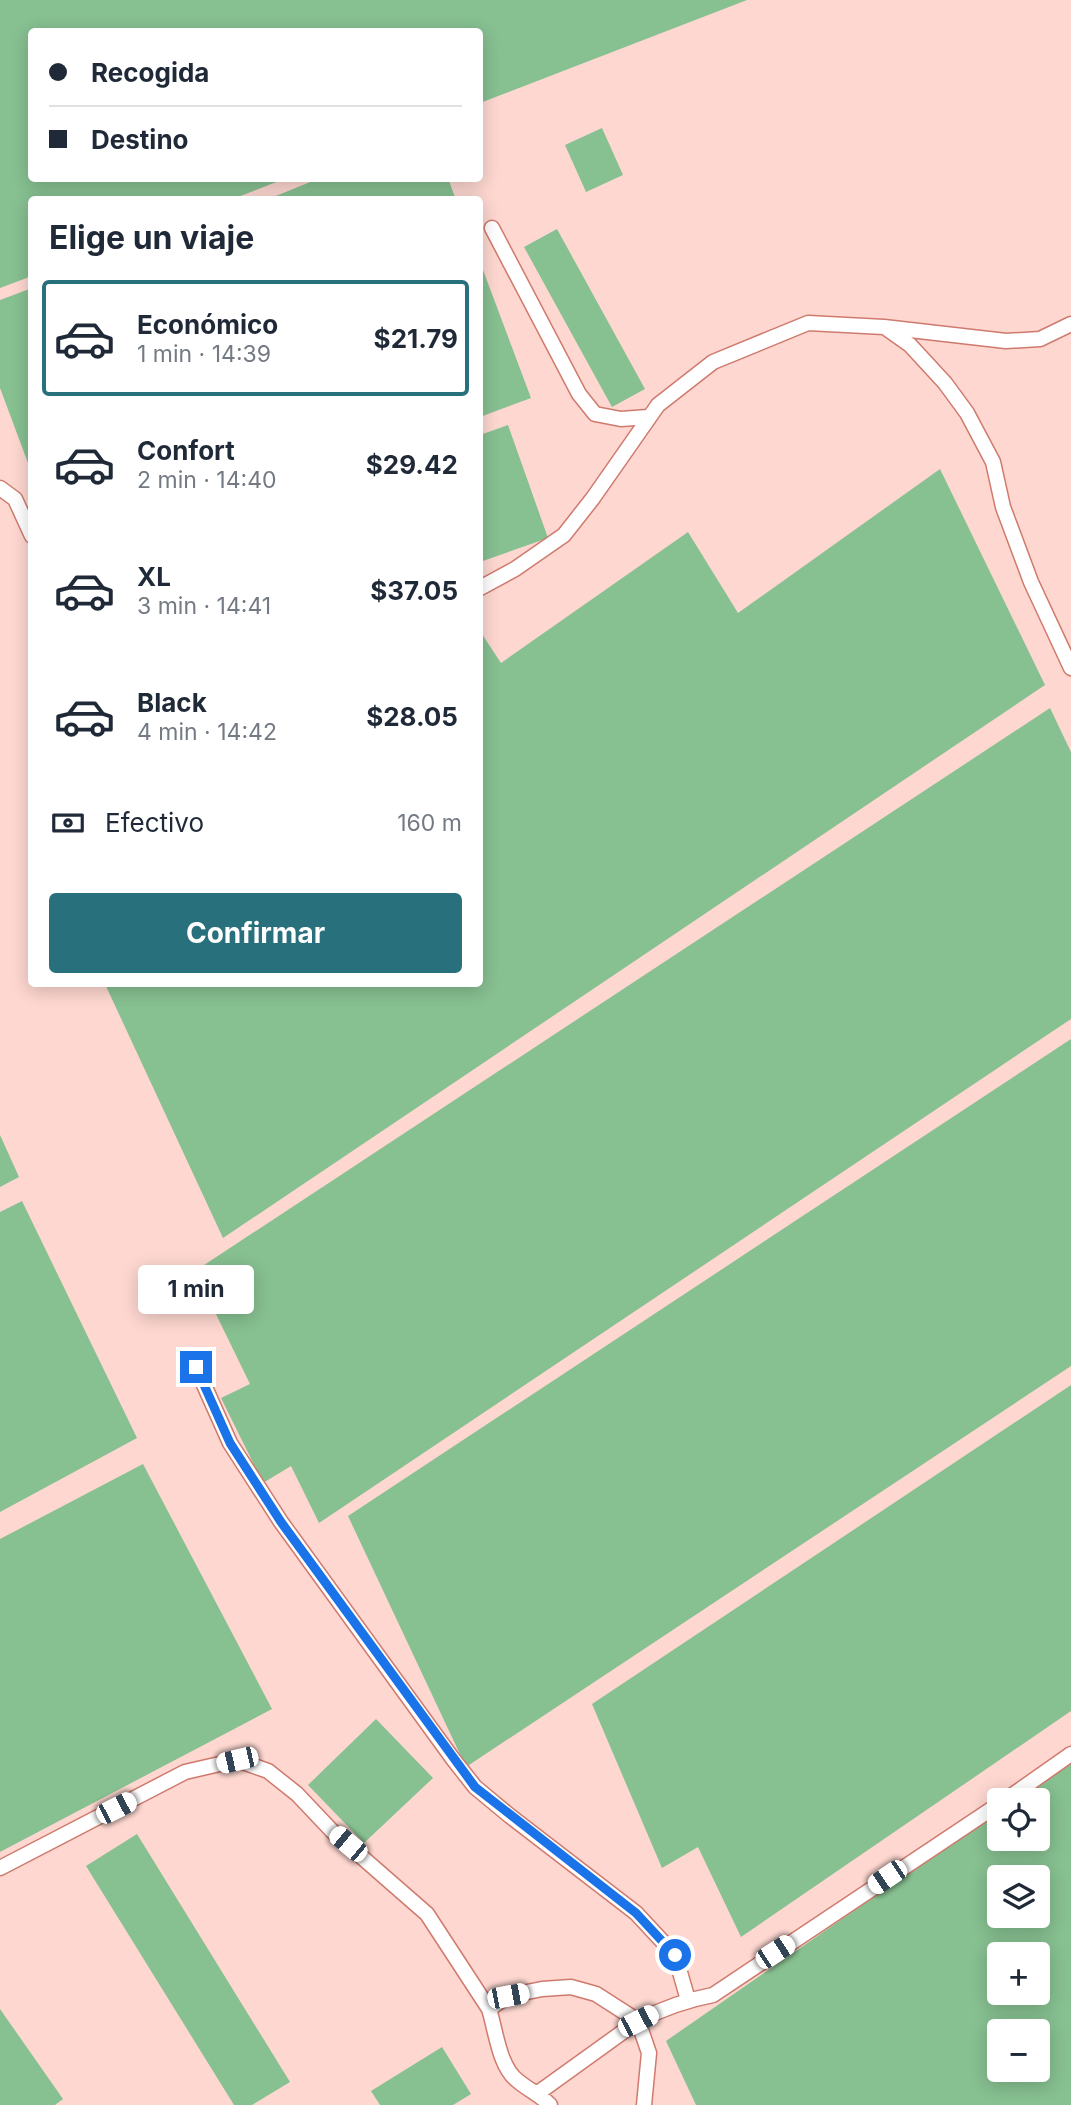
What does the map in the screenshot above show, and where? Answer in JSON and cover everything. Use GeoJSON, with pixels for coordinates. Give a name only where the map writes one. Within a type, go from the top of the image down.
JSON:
{"type":"FeatureCollection","features":[{"type":"Feature","properties":{"kind":"lane"},"geometry":{"type":"LineString","coordinates":[[492,228],[579,394],[596,414],[621,419],[648,417]]}},
{"type":"Feature","properties":{"kind":"lane"},"geometry":{"type":"LineString","coordinates":[[483,586],[515,569],[564,535],[658,405],[713,362],[808,323],[884,327],[1006,341],[1040,339],[1071,324]]}},
{"type":"Feature","properties":{"kind":"lane"},"geometry":{"type":"LineString","coordinates":[[884,327],[910,345],[945,383],[967,413],[993,462],[1003,506],[1031,582],[1071,668]]}},
{"type":"Feature","properties":{"kind":"lane"},"geometry":{"type":"LineString","coordinates":[[0,488],[15,499],[28,527]]}},
{"type":"Feature","properties":{"kind":"lane"},"geometry":{"type":"LineString","coordinates":[[196,1367],[230,1443],[281,1522],[453,1759],[475,1787],[636,1913],[659,1935],[675,1955],[688,2000]]}},
{"type":"Feature","properties":{"kind":"lane"},"geometry":{"type":"LineString","coordinates":[[1023,1788],[1071,1754]]}},
{"type":"Feature","properties":{"kind":"lane"},"geometry":{"type":"LineString","coordinates":[[0,1867],[185,1772],[237,1760],[268,1771],[297,1794],[332,1831],[427,1914],[489,2009],[504,2061],[516,2080],[538,2093],[550,2105]]}},
{"type":"Feature","properties":{"kind":"lane"},"geometry":{"type":"LineString","coordinates":[[538,2093],[638,2021],[662,2009],[713,1994],[987,1812]]}},
{"type":"Feature","properties":{"kind":"lane"},"geometry":{"type":"LineString","coordinates":[[489,2009],[508,1996],[542,1989],[572,1987],[596,1994],[638,2021],[649,2053],[644,2105]]}},
{"type":"Feature","properties":{"kind":"building"},"geometry":{"type":"Polygon","coordinates":[[[0,0],[747,0],[483,102],[483,28],[28,28],[28,182],[276,182],[240,196],[28,196],[28,278],[0,288],[0,0]]]}},
{"type":"Feature","properties":{"kind":"building"},"geometry":{"type":"Polygon","coordinates":[[[602,128],[623,175],[586,192],[565,145],[602,128]]]}},
{"type":"Feature","properties":{"kind":"building"},"geometry":{"type":"Polygon","coordinates":[[[310,182],[449,182],[455,196],[276,196],[310,182]]]}},
{"type":"Feature","properties":{"kind":"building"},"geometry":{"type":"Polygon","coordinates":[[[557,229],[645,389],[612,407],[524,247],[557,229]]]}},
{"type":"Feature","properties":{"kind":"building"},"geometry":{"type":"Polygon","coordinates":[[[483,270],[531,398],[483,416],[483,270]]]}},
{"type":"Feature","properties":{"kind":"building"},"geometry":{"type":"Polygon","coordinates":[[[28,290],[28,463],[0,388],[0,300],[28,290]]]}},
{"type":"Feature","properties":{"kind":"building"},"geometry":{"type":"Polygon","coordinates":[[[508,425],[548,538],[483,561],[483,434],[508,425]]]}},
{"type":"Feature","properties":{"kind":"building"},"geometry":{"type":"Polygon","coordinates":[[[940,469],[1045,685],[223,1238],[106,987],[483,987],[483,636],[501,663],[688,532],[738,613],[940,469]]]}},
{"type":"Feature","properties":{"kind":"building"},"geometry":{"type":"Polygon","coordinates":[[[1050,708],[1071,752],[1071,1019],[319,1523],[291,1466],[263,1483],[221,1398],[250,1384],[195,1271],[1050,708]]]}},
{"type":"Feature","properties":{"kind":"building"},"geometry":{"type":"Polygon","coordinates":[[[1071,1039],[1071,1366],[466,1767],[348,1516],[1071,1039]]]}},
{"type":"Feature","properties":{"kind":"building"},"geometry":{"type":"Polygon","coordinates":[[[0,1135],[19,1177],[0,1187],[0,1135]]]}},
{"type":"Feature","properties":{"kind":"building"},"geometry":{"type":"Polygon","coordinates":[[[22,1201],[137,1438],[0,1512],[0,1212],[22,1201]]]}},
{"type":"Feature","properties":{"kind":"building"},"geometry":{"type":"Polygon","coordinates":[[[1071,1385],[1071,1711],[741,1937],[698,1847],[662,1868],[592,1704],[1071,1385]]]}},
{"type":"Feature","properties":{"kind":"building"},"geometry":{"type":"Polygon","coordinates":[[[143,1464],[272,1709],[0,1852],[0,1539],[143,1464]]]}},
{"type":"Feature","properties":{"kind":"building"},"geometry":{"type":"Polygon","coordinates":[[[376,1719],[433,1778],[364,1843],[308,1785],[376,1719]]]}},
{"type":"Feature","properties":{"kind":"building"},"geometry":{"type":"Polygon","coordinates":[[[1071,1761],[1071,2105],[696,2105],[666,2041],[987,1818],[987,1851],[1050,1851],[1050,1788],[1032,1788],[1071,1761]]]}},
{"type":"Feature","properties":{"kind":"building"},"geometry":{"type":"Polygon","coordinates":[[[137,1834],[290,2082],[252,2105],[234,2105],[86,1866],[137,1834]]]}},
{"type":"Feature","properties":{"kind":"building"},"geometry":{"type":"Polygon","coordinates":[[[0,2009],[63,2099],[55,2105],[0,2105],[0,2009]]]}},
{"type":"Feature","properties":{"kind":"building"},"geometry":{"type":"Polygon","coordinates":[[[442,2047],[471,2094],[453,2105],[380,2105],[371,2091],[442,2047]]]}},
{"type":"Feature","properties":{"kind":"route"},"geometry":{"type":"LineString","coordinates":[[196,1367],[230,1443],[281,1522],[475,1787],[636,1913],[675,1955]]}}]}
